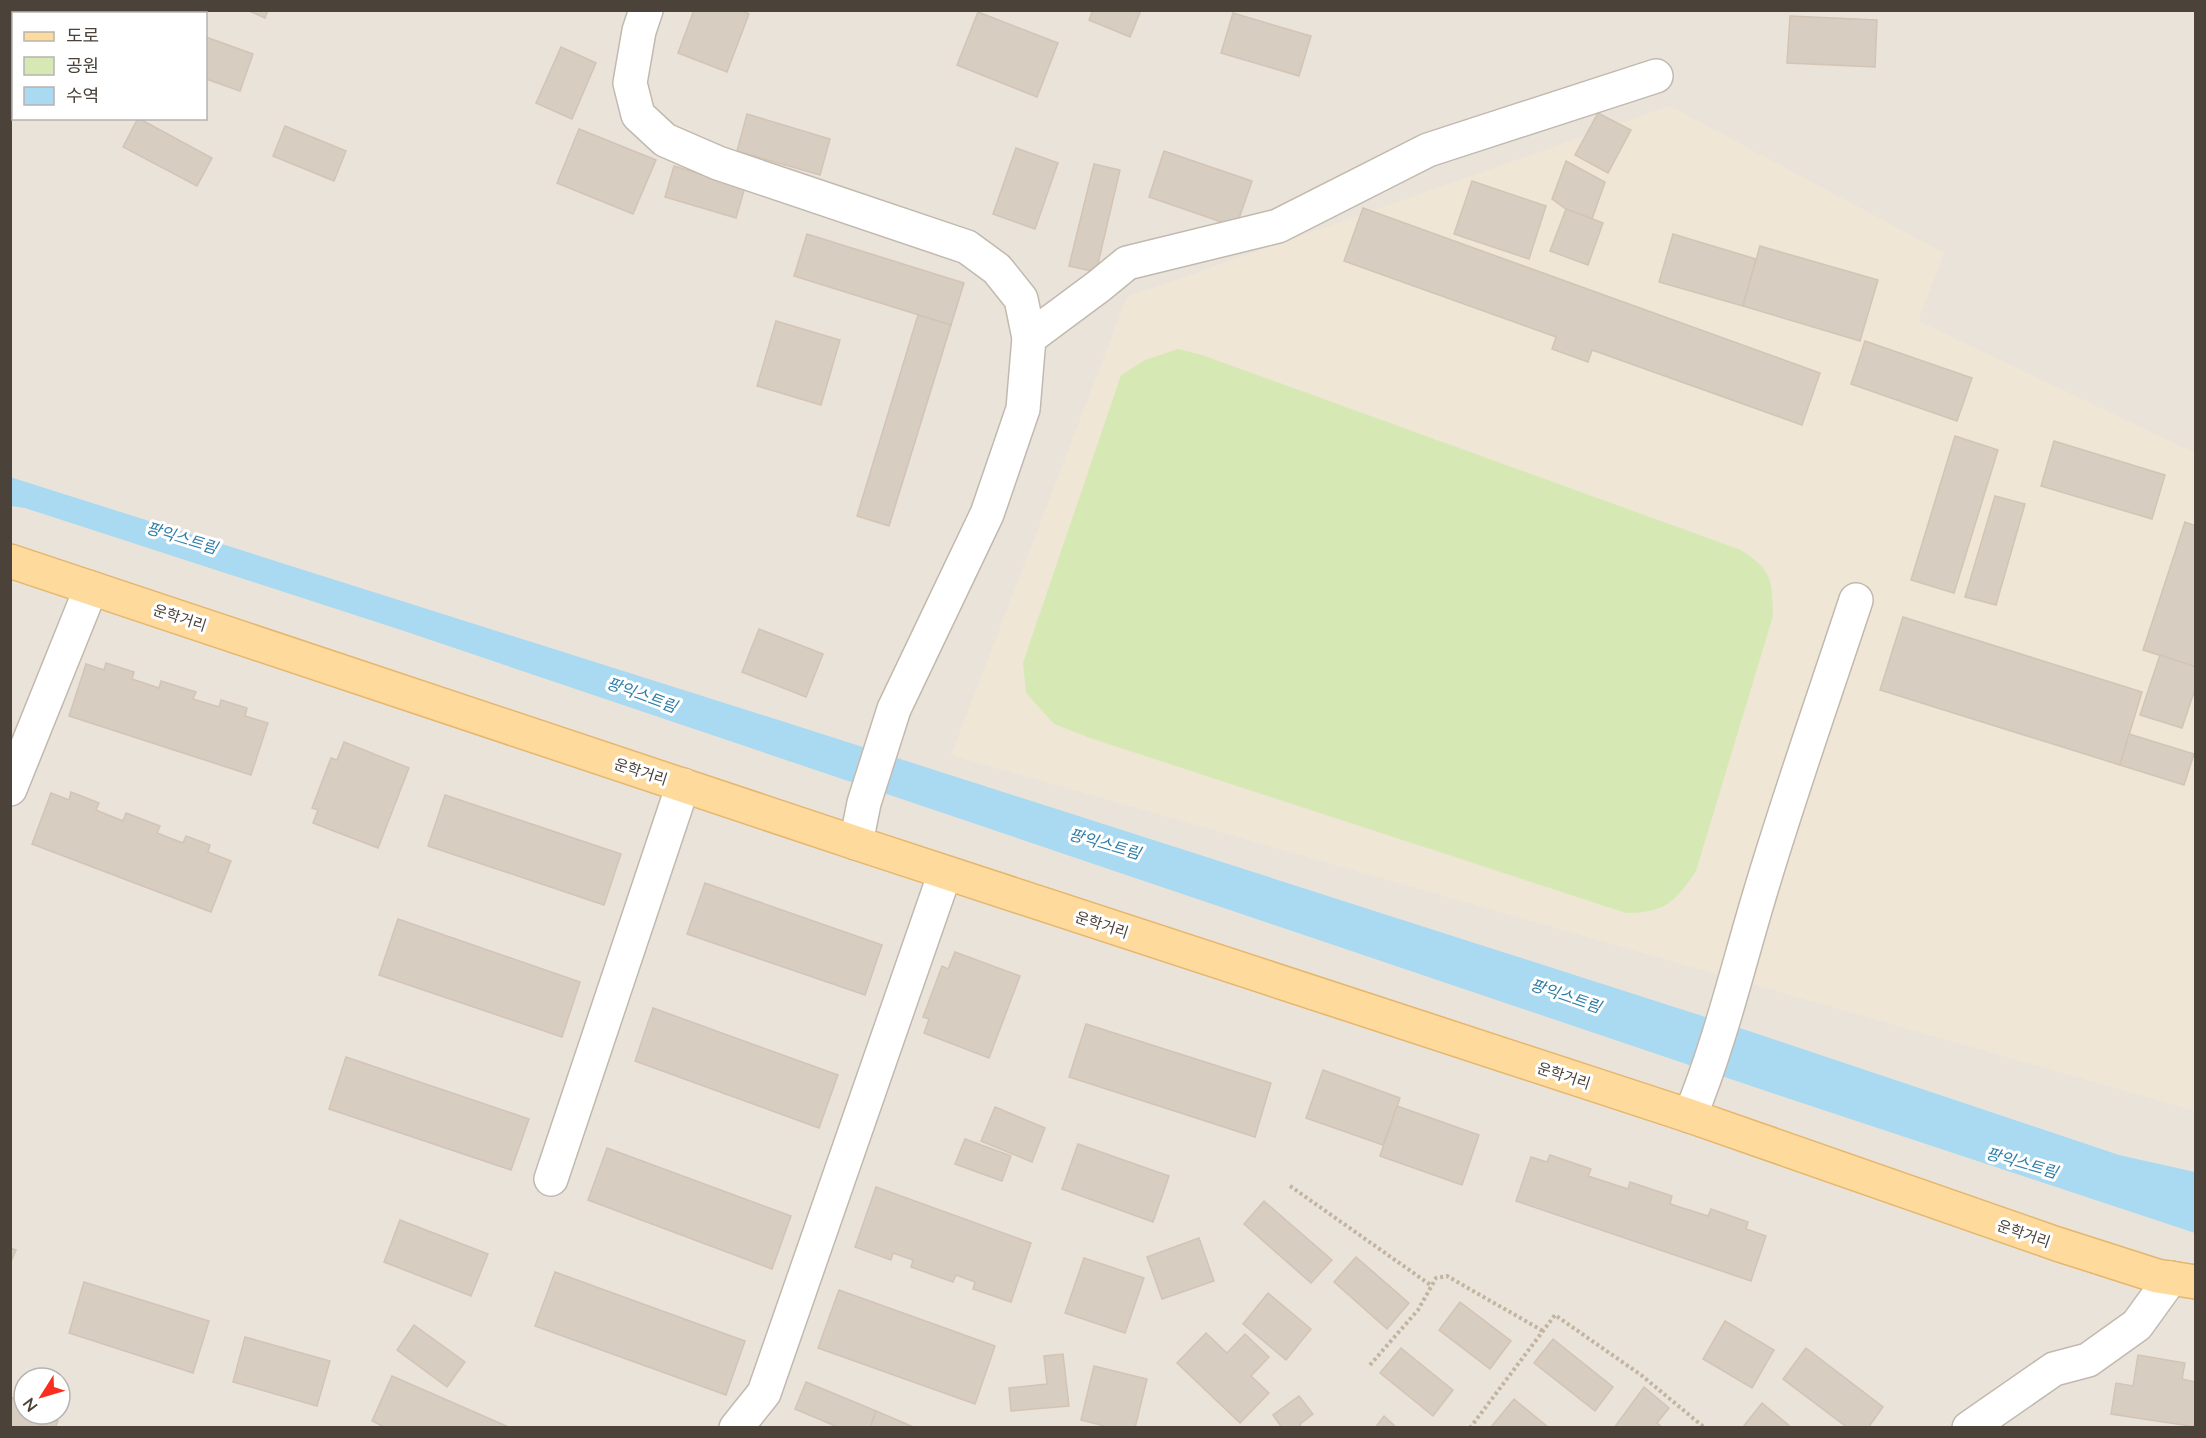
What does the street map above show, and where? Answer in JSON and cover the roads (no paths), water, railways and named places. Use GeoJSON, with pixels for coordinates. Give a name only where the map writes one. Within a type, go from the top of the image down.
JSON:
{"type":"FeatureCollection","features":[{"type":"Feature","properties":{"kind":"main road","name":"운학거리"},"geometry":{"type":"LineString","coordinates":[[10,561],[945,873],[1690,1116],[2057,1244],[2157,1276],[2183,1280]]}},
{"type":"Feature","properties":{"kind":"street"},"geometry":{"type":"LineString","coordinates":[[646,10],[639,31],[630,83],[638,115],[665,140],[718,164],[967,247],[997,269],[1021,299],[1029,338],[1023,409],[987,513],[894,709],[880,746],[864,803],[856,843]]}},
{"type":"Feature","properties":{"kind":"street"},"geometry":{"type":"LineString","coordinates":[[1029,338],[1127,263],[1278,226],[1428,150],[1656,76]]}},
{"type":"Feature","properties":{"kind":"street"},"geometry":{"type":"LineString","coordinates":[[10,789],[91,588]]}},
{"type":"Feature","properties":{"kind":"street"},"geometry":{"type":"LineString","coordinates":[[1690,1116],[1705,1080],[1761,890],[1856,600]]}},
{"type":"Feature","properties":{"kind":"street"},"geometry":{"type":"LineString","coordinates":[[551,1179],[683,786]]}},
{"type":"Feature","properties":{"kind":"street"},"geometry":{"type":"LineString","coordinates":[[736,1428],[764,1393],[945,873]]}},
{"type":"Feature","properties":{"kind":"street"},"geometry":{"type":"LineString","coordinates":[[1969,1428],[2054,1369],[2088,1360],[2137,1325],[2183,1280]]}},
{"type":"Feature","properties":{"kind":"water","name":"팡익스트림"},"geometry":{"type":"Polygon","coordinates":[[[10,477],[1746,1030],[2119,1155],[2195,1172],[2195,1233],[1775,1094],[398,629],[25,508],[11,506],[10,477]]]}}]}
